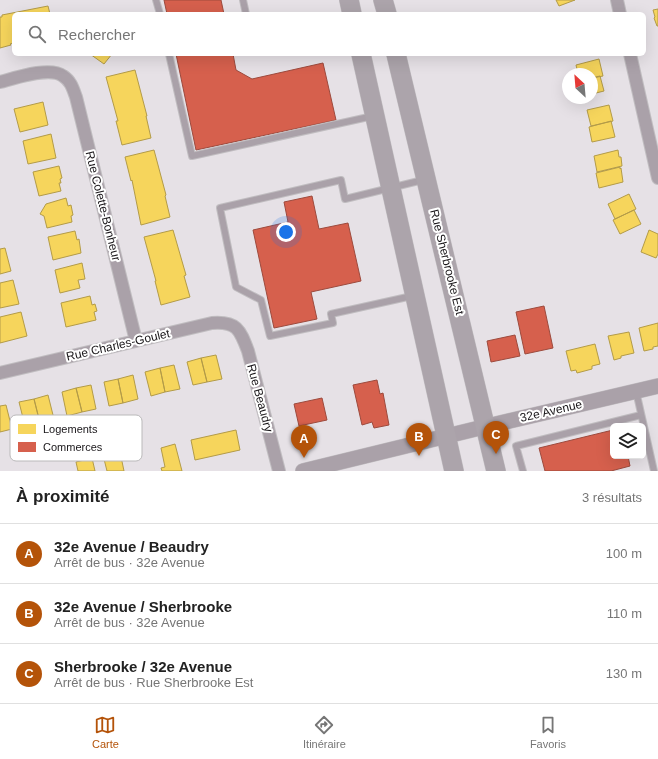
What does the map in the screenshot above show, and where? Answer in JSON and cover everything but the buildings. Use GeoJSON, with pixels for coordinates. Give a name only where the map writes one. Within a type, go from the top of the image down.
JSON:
{"type":"FeatureCollection","features":[{"type":"Feature","properties":{"kind":"main road"},"geometry":{"type":"LineString","coordinates":[[349,0],[352,12]]}},
{"type":"Feature","properties":{"kind":"main road"},"geometry":{"type":"LineString","coordinates":[[383,0],[386,12]]}},
{"type":"Feature","properties":{"kind":"main road"},"geometry":{"type":"LineString","coordinates":[[361,56],[454,471]]}},
{"type":"Feature","properties":{"kind":"main road","name":"Rue Sherbrooke Est"},"geometry":{"type":"LineString","coordinates":[[396,56],[496,471]]}},
{"type":"Feature","properties":{"kind":"street"},"geometry":{"type":"LineString","coordinates":[[617,0],[620,12]]}},
{"type":"Feature","properties":{"kind":"street"},"geometry":{"type":"LineString","coordinates":[[630,56],[658,178]]}},
{"type":"Feature","properties":{"kind":"street","name":"Rue Colette-Bonheur"},"geometry":{"type":"LineString","coordinates":[[0,82],[37,73],[51,72],[63,75],[72,85],[136,341]]}},
{"type":"Feature","properties":{"kind":"street","name":"Rue Charles-Goulet"},"geometry":{"type":"LineString","coordinates":[[0,373],[212,323],[224,322],[235,327]]}},
{"type":"Feature","properties":{"kind":"street","name":"Rue Beaudry"},"geometry":{"type":"LineString","coordinates":[[235,327],[243,338],[248,351],[279,471]]}},
{"type":"Feature","properties":{"kind":"street","name":"32e Avenue"},"geometry":{"type":"LineString","coordinates":[[303,471],[658,386]]}},
{"type":"Feature","properties":{"kind":"lane"},"geometry":{"type":"LineString","coordinates":[[156,0],[159,12]]}},
{"type":"Feature","properties":{"kind":"lane"},"geometry":{"type":"LineString","coordinates":[[243,0],[246,12]]}},
{"type":"Feature","properties":{"kind":"lane"},"geometry":{"type":"LineString","coordinates":[[169,56],[192,156],[375,116]]}},
{"type":"Feature","properties":{"kind":"lane"},"geometry":{"type":"LineString","coordinates":[[415,295],[331,314],[333,323],[270,336],[262,300],[236,287],[220,208],[342,180],[346,199],[427,180]]}},
{"type":"Feature","properties":{"kind":"lane"},"geometry":{"type":"LineString","coordinates":[[636,391],[652,470]]}},
{"type":"Feature","properties":{"kind":"lane"},"geometry":{"type":"LineString","coordinates":[[523,471],[516,446],[641,415]]}},
{"type":"Feature","properties":{"kind":"place","name":"Sherbrooke / 32e Avenue"},"geometry":{"type":"Point","coordinates":[496,454]}},
{"type":"Feature","properties":{"kind":"place","name":"32e Avenue / Sherbrooke"},"geometry":{"type":"Point","coordinates":[419,456]}},
{"type":"Feature","properties":{"kind":"place","name":"32e Avenue / Beaudry"},"geometry":{"type":"Point","coordinates":[304,458]}}]}
